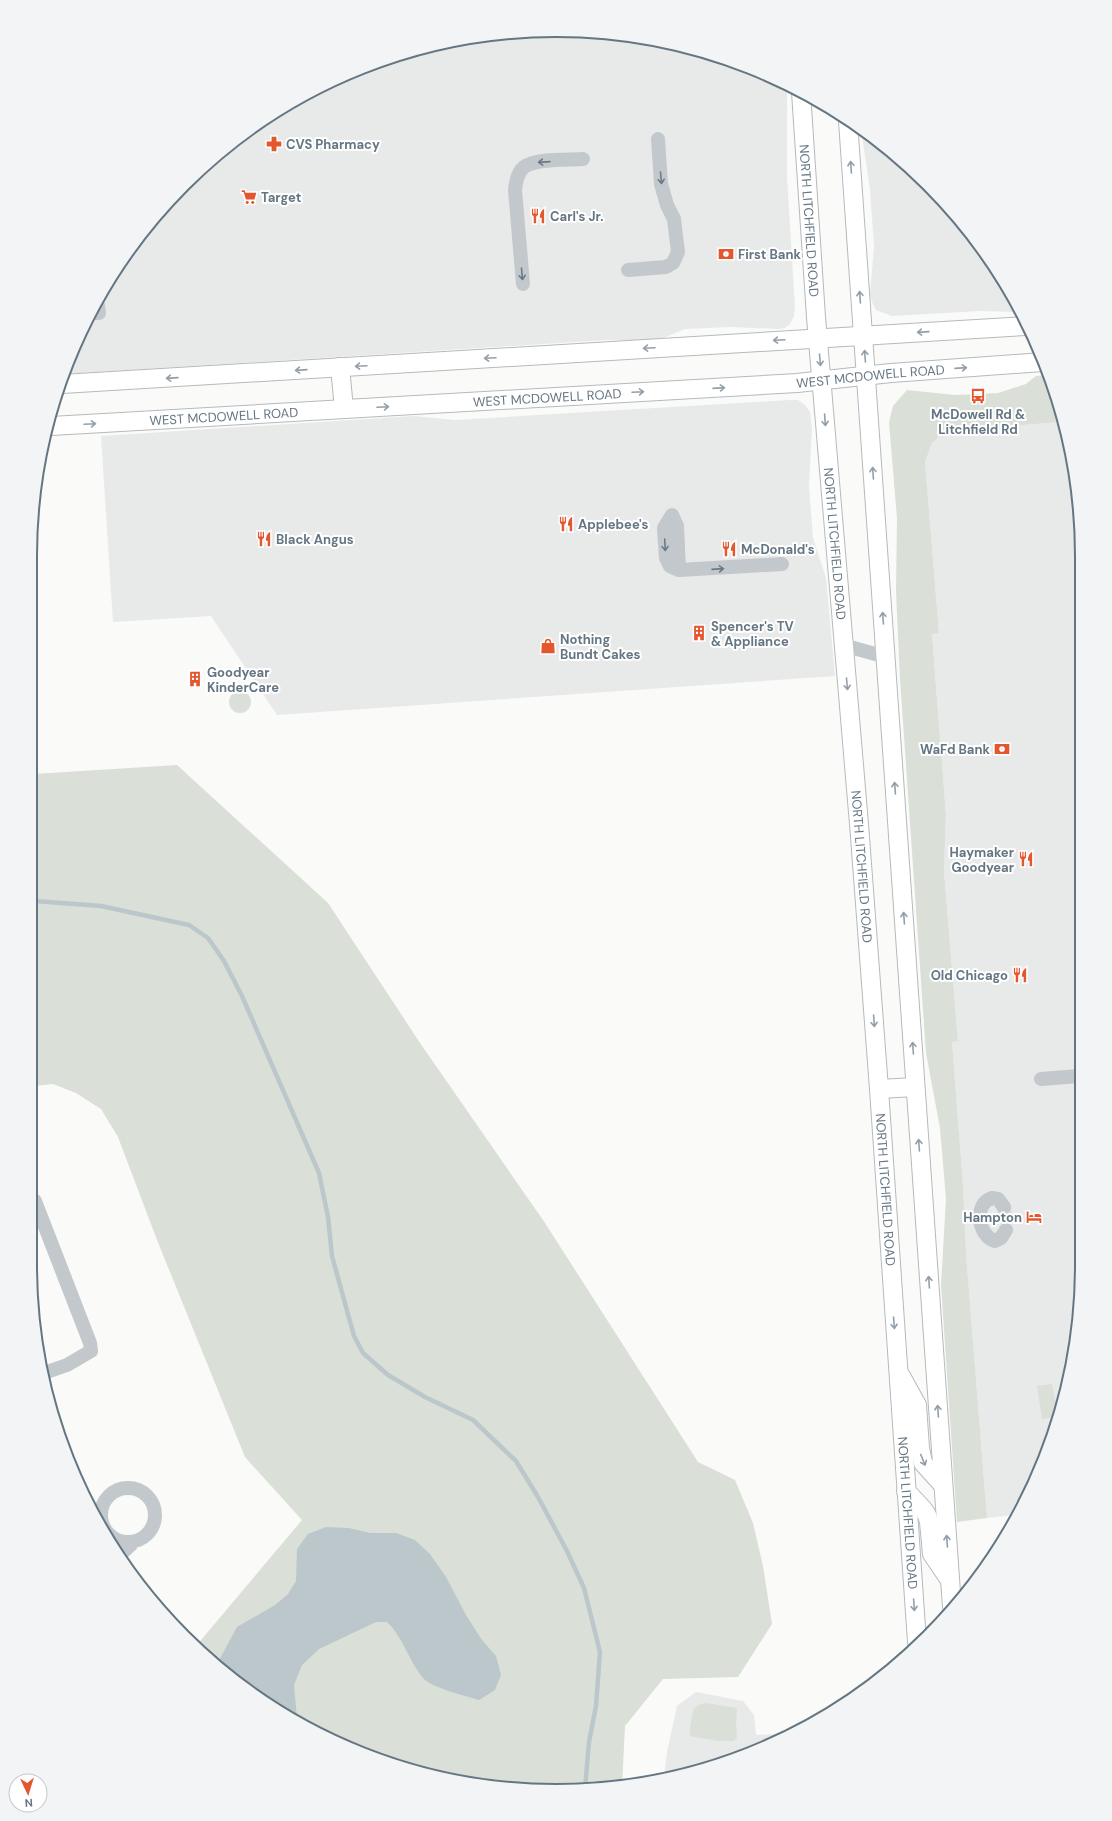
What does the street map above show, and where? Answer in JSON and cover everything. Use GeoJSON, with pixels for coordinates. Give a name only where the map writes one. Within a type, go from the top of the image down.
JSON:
{"type":"FeatureCollection","features":[{"type":"Feature","properties":{"kind":"main road","name":"NORTH LITCHFIELD ROAD"},"geometry":{"type":"LineString","coordinates":[[803,100],[818,338],[859,824],[879,1089],[917,1638]]}},
{"type":"Feature","properties":{"kind":"main road"},"geometry":{"type":"LineString","coordinates":[[848,127],[952,1600]]}},
{"type":"Feature","properties":{"kind":"main road"},"geometry":{"type":"LineString","coordinates":[[67,384],[1021,326]]}},
{"type":"Feature","properties":{"kind":"main road","name":"WEST MCDOWELL ROAD"},"geometry":{"type":"LineString","coordinates":[[54,426],[822,381],[891,373],[1037,362]]}},
{"type":"Feature","properties":{"kind":"main road"},"geometry":{"type":"LineString","coordinates":[[340,367],[344,409]]}},
{"type":"Feature","properties":{"kind":"main road"},"geometry":{"type":"LineString","coordinates":[[879,1089],[915,1087]]}},
{"type":"Feature","properties":{"kind":"main road"},"geometry":{"type":"LineString","coordinates":[[898,1370],[917,1405],[920,1448],[923,1463],[943,1485]]}},
{"type":"Feature","properties":{"kind":"main road"},"geometry":{"type":"LineString","coordinates":[[906,1491],[927,1515],[932,1554],[950,1580]]}},
{"type":"Feature","properties":{"kind":"street"},"geometry":{"type":"LineString","coordinates":[[628,270],[666,266],[673,263],[678,252],[674,219],[667,205],[661,184],[658,139]]}},
{"type":"Feature","properties":{"kind":"street"},"geometry":{"type":"LineString","coordinates":[[523,284],[515,190],[516,178],[524,167],[537,162],[583,159]]}},
{"type":"Feature","properties":{"kind":"street"},"geometry":{"type":"LineString","coordinates":[[672,515],[677,526],[679,570],[782,564]]}},
{"type":"Feature","properties":{"kind":"street"},"geometry":{"type":"LineString","coordinates":[[843,645],[886,657]]}},
{"type":"Feature","properties":{"kind":"street"},"geometry":{"type":"LineString","coordinates":[[1041,1079],[1075,1076]]}},
{"type":"Feature","properties":{"kind":"street"},"geometry":{"type":"LineString","coordinates":[[1004,1207],[998,1199],[992,1198],[982,1203],[980,1208],[982,1231],[990,1239],[995,1241],[1000,1238],[1006,1230]]}},
{"type":"Feature","properties":{"kind":"street"},"geometry":{"type":"LineString","coordinates":[[37,1209],[90,1343],[91,1351],[67,1365],[48,1371]]}},
{"type":"Feature","properties":{"kind":"street"},"geometry":{"type":"LineString","coordinates":[[101,1513],[103,1503],[116,1490],[126,1488],[135,1489],[144,1493],[150,1500],[154,1507],[155,1515],[154,1523],[150,1531],[123,1551]]}},
{"type":"Feature","properties":{"kind":"street"},"geometry":{"type":"LineString","coordinates":[[116,1539],[120,1541],[135,1541]]}},
{"type":"Feature","properties":{"kind":"shaded area"},"geometry":{"type":"Polygon","coordinates":[[[556,37],[590,38],[624,41],[690,55],[755,77],[787,92],[787,177],[795,307],[794,316],[790,324],[785,328],[779,329],[730,327],[685,329],[658,340],[607,340],[71,374],[91,326],[124,268],[144,240],[189,189],[240,144],[268,124],[326,91],[357,77],[422,55],[488,41],[556,37]]]}},
{"type":"Feature","properties":{"kind":"shaded area"},"geometry":{"type":"Polygon","coordinates":[[[862,137],[898,166],[923,189],[946,214],[968,240],[988,268],[1013,312],[980,311],[892,316],[876,310],[870,294],[874,247],[870,190],[862,137]]]}},
{"type":"Feature","properties":{"kind":"shaded area"},"geometry":{"type":"Polygon","coordinates":[[[1036,376],[1042,376],[1057,422],[945,431],[932,443],[925,462],[939,633],[932,634],[946,815],[944,871],[958,1041],[952,1042],[963,1185],[966,1253],[987,1518],[957,1522],[941,1285],[946,1199],[940,1128],[926,1053],[900,679],[896,591],[897,518],[889,422],[893,406],[907,390],[955,395],[998,393],[1026,384],[1036,376]]]}},
{"type":"Feature","properties":{"kind":"shaded area"},"geometry":{"type":"Polygon","coordinates":[[[798,400],[805,405],[810,412],[812,428],[809,486],[813,538],[826,578],[835,676],[277,715],[211,616],[113,622],[101,436],[414,416],[455,420],[798,400]]]}},
{"type":"Feature","properties":{"kind":"shaded area"},"geometry":{"type":"Polygon","coordinates":[[[1057,422],[1071,488],[1074,522],[1074,1299],[1071,1333],[1065,1366],[1047,1432],[1035,1464],[1010,1515],[987,1518],[966,1253],[963,1185],[952,1042],[958,1041],[944,871],[946,815],[932,633],[939,632],[925,462],[932,443],[945,431],[1057,422]]]}},
{"type":"Feature","properties":{"kind":"shaded area"},"geometry":{"type":"Polygon","coordinates":[[[240,691],[244,692],[250,698],[250,706],[244,712],[240,713],[236,712],[230,706],[229,702],[230,698],[236,692],[240,691]]]}},
{"type":"Feature","properties":{"kind":"shaded area"},"geometry":{"type":"Polygon","coordinates":[[[177,765],[328,903],[420,1043],[545,1223],[698,1462],[735,1480],[753,1523],[763,1566],[772,1624],[738,1677],[663,1679],[625,1726],[622,1780],[556,1784],[488,1780],[422,1766],[389,1756],[326,1730],[296,1714],[268,1697],[240,1677],[200,1642],[302,1520],[245,1457],[157,1240],[118,1137],[101,1109],[76,1093],[53,1084],[37,1086],[37,774],[177,765]]]}},
{"type":"Feature","properties":{"kind":"shaded area"},"geometry":{"type":"Polygon","coordinates":[[[1052,1384],[1056,1404],[1051,1418],[1042,1419],[1037,1386],[1052,1384]]]}},
{"type":"Feature","properties":{"kind":"shaded area"},"geometry":{"type":"Polygon","coordinates":[[[326,1527],[349,1528],[370,1533],[396,1533],[415,1540],[430,1554],[446,1577],[466,1615],[482,1640],[496,1656],[501,1675],[495,1690],[479,1700],[435,1686],[428,1682],[414,1665],[398,1635],[387,1622],[376,1622],[319,1649],[302,1665],[294,1685],[297,1714],[268,1697],[240,1677],[219,1660],[237,1627],[275,1605],[288,1594],[296,1581],[297,1549],[308,1534],[326,1527]]]}},
{"type":"Feature","properties":{"kind":"shaded area"},"geometry":{"type":"Polygon","coordinates":[[[696,1692],[743,1701],[754,1715],[756,1735],[777,1734],[723,1756],[665,1772],[667,1752],[677,1706],[696,1692]]]}},
{"type":"Feature","properties":{"kind":"shaded area"},"geometry":{"type":"Polygon","coordinates":[[[706,1703],[737,1708],[737,1738],[734,1741],[718,1741],[690,1736],[694,1709],[699,1705],[706,1703]]]}},
{"type":"Feature","properties":{"kind":"waterway"},"geometry":{"type":"LineString","coordinates":[[37,901],[101,906],[189,925],[208,938],[224,961],[242,996],[319,1173],[328,1217],[332,1256],[354,1336],[363,1353],[388,1375],[425,1397],[473,1420],[516,1461],[538,1497],[567,1551],[584,1588],[600,1652],[596,1706],[589,1742],[585,1783]]}},
{"type":"Feature","properties":{"kind":"tunnel"},"geometry":{"type":"LineString","coordinates":[[1004,1207],[1006,1230]]}},
{"type":"Feature","properties":{"kind":"place","name":"CVS Pharmacy"},"geometry":{"type":"Point","coordinates":[274,144]}},
{"type":"Feature","properties":{"kind":"place","name":"Target"},"geometry":{"type":"Point","coordinates":[249,197]}},
{"type":"Feature","properties":{"kind":"place","name":"Carl's Jr."},"geometry":{"type":"Point","coordinates":[538,216]}},
{"type":"Feature","properties":{"kind":"place","name":"First Bank"},"geometry":{"type":"Point","coordinates":[726,254]}},
{"type":"Feature","properties":{"kind":"place","name":"McDowell Rd & Litchfield Rd"},"geometry":{"type":"Point","coordinates":[978,396]}},
{"type":"Feature","properties":{"kind":"place","name":"Applebee's"},"geometry":{"type":"Point","coordinates":[566,524]}},
{"type":"Feature","properties":{"kind":"place","name":"Black Angus"},"geometry":{"type":"Point","coordinates":[264,539]}},
{"type":"Feature","properties":{"kind":"place","name":"McDonald's"},"geometry":{"type":"Point","coordinates":[729,549]}},
{"type":"Feature","properties":{"kind":"place","name":"Spencer's TV & Appliance"},"geometry":{"type":"Point","coordinates":[699,633]}},
{"type":"Feature","properties":{"kind":"place","name":"Nothing Bundt Cakes"},"geometry":{"type":"Point","coordinates":[548,646]}},
{"type":"Feature","properties":{"kind":"place","name":"Goodyear KinderCare"},"geometry":{"type":"Point","coordinates":[195,679]}},
{"type":"Feature","properties":{"kind":"place","name":"WaFd Bank"},"geometry":{"type":"Point","coordinates":[1002,749]}},
{"type":"Feature","properties":{"kind":"place","name":"Haymaker Goodyear"},"geometry":{"type":"Point","coordinates":[1026,859]}},
{"type":"Feature","properties":{"kind":"place","name":"Old Chicago"},"geometry":{"type":"Point","coordinates":[1020,975]}},
{"type":"Feature","properties":{"kind":"place","name":"Hampton"},"geometry":{"type":"Point","coordinates":[1034,1217]}}]}
